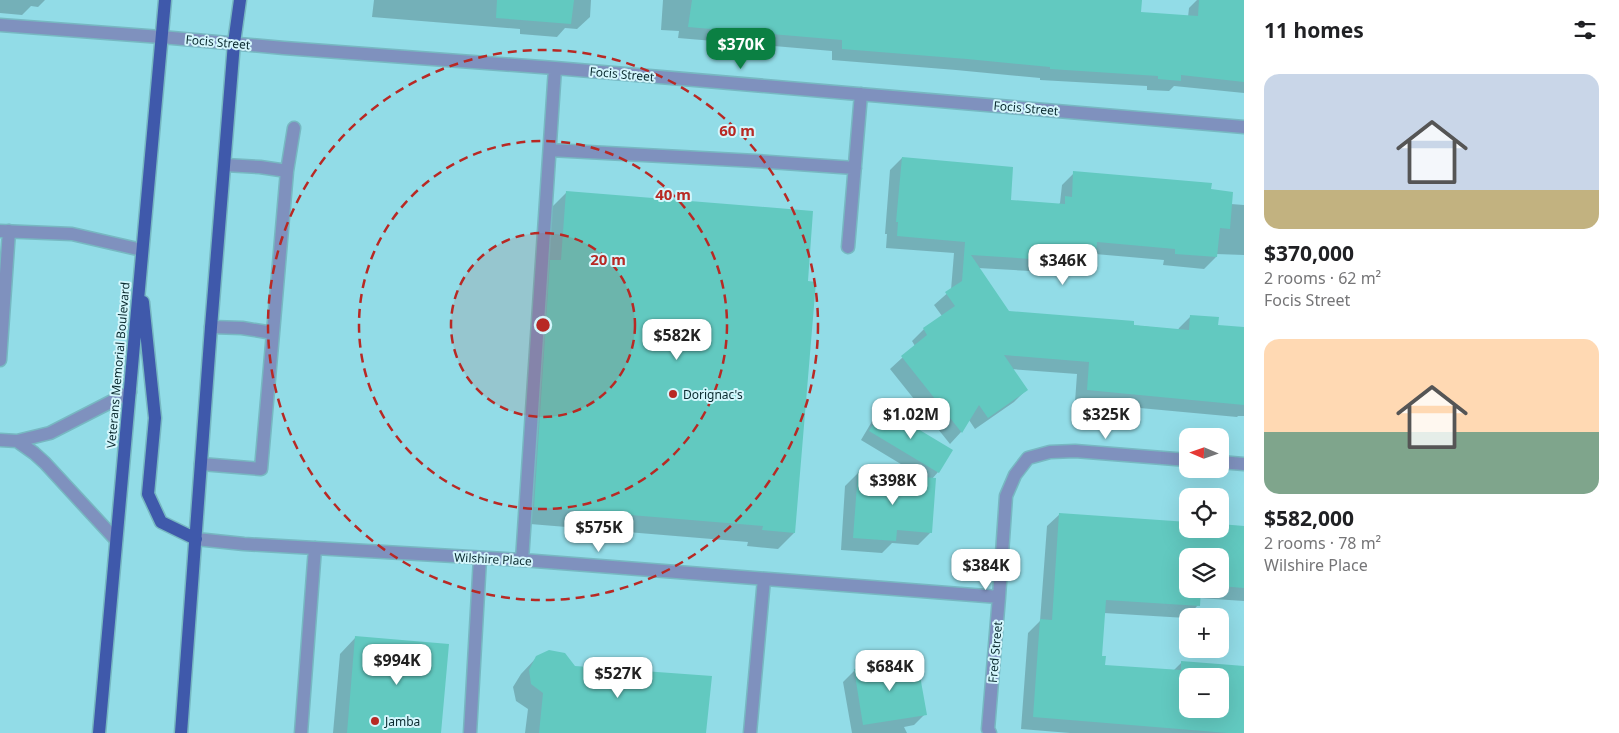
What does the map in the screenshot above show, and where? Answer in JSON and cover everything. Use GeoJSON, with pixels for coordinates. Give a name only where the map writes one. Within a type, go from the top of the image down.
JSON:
{"type":"FeatureCollection","features":[{"type":"Feature","properties":{"kind":"main road","name":"Veterans Memorial Boulevard"},"geometry":{"type":"LineString","coordinates":[[99,733],[165,0]]}},
{"type":"Feature","properties":{"kind":"main road"},"geometry":{"type":"LineString","coordinates":[[181,733],[211,327],[234,43],[240,0]]}},
{"type":"Feature","properties":{"kind":"main road"},"geometry":{"type":"LineString","coordinates":[[140,272],[155,418],[148,494],[161,522],[196,539]]}},
{"type":"Feature","properties":{"kind":"street","name":"Focis Street"},"geometry":{"type":"LineString","coordinates":[[0,25],[556,68],[1244,126]]}},
{"type":"Feature","properties":{"kind":"street"},"geometry":{"type":"LineString","coordinates":[[522,560],[556,68]]}},
{"type":"Feature","properties":{"kind":"street"},"geometry":{"type":"LineString","coordinates":[[848,247],[861,94]]}},
{"type":"Feature","properties":{"kind":"street"},"geometry":{"type":"LineString","coordinates":[[202,464],[261,469],[287,171],[294,128]]}},
{"type":"Feature","properties":{"kind":"street"},"geometry":{"type":"LineString","coordinates":[[550,150],[855,168]]}},
{"type":"Feature","properties":{"kind":"street"},"geometry":{"type":"LineString","coordinates":[[225,165],[287,171]]}},
{"type":"Feature","properties":{"kind":"street"},"geometry":{"type":"LineString","coordinates":[[0,360],[5,231],[72,234],[142,250]]}},
{"type":"Feature","properties":{"kind":"street"},"geometry":{"type":"LineString","coordinates":[[211,327],[242,328],[273,333]]}},
{"type":"Feature","properties":{"kind":"street"},"geometry":{"type":"LineString","coordinates":[[0,440],[17,441],[50,433],[130,392]]}},
{"type":"Feature","properties":{"kind":"street"},"geometry":{"type":"LineString","coordinates":[[17,441],[40,458],[116,540]]}},
{"type":"Feature","properties":{"kind":"street","name":"Fred Street"},"geometry":{"type":"LineString","coordinates":[[990,733],[988,729],[1000,597],[1006,496],[1016,475],[1028,458],[1050,452],[1075,451],[1179,459]]}},
{"type":"Feature","properties":{"kind":"street"},"geometry":{"type":"LineString","coordinates":[[1229,463],[1244,464]]}},
{"type":"Feature","properties":{"kind":"street","name":"Wilshire Place"},"geometry":{"type":"LineString","coordinates":[[196,539],[522,560],[1000,597]]}},
{"type":"Feature","properties":{"kind":"street"},"geometry":{"type":"LineString","coordinates":[[301,733],[315,548]]}},
{"type":"Feature","properties":{"kind":"street"},"geometry":{"type":"LineString","coordinates":[[470,733],[480,558]]}},
{"type":"Feature","properties":{"kind":"street"},"geometry":{"type":"LineString","coordinates":[[750,733],[764,579]]}},
{"type":"Feature","properties":{"kind":"building"},"geometry":{"type":"Polygon","coordinates":[[[497,0],[574,0],[571,24],[496,18],[497,0]]]}},
{"type":"Feature","properties":{"kind":"building"},"geometry":{"type":"Polygon","coordinates":[[[692,0],[1142,0],[1141,12],[1198,16],[1199,0],[1244,0],[1244,82],[1181,75],[1181,81],[1158,79],[1158,76],[1050,69],[1050,67],[967,59],[842,49],[842,40],[688,27],[692,0]]]}},
{"type":"Feature","properties":{"kind":"building"},"geometry":{"type":"Polygon","coordinates":[[[902,157],[1013,167],[1011,200],[1065,204],[1065,196],[1072,197],[1073,171],[1212,183],[1211,189],[1233,192],[1230,229],[1220,228],[1217,257],[1175,254],[1175,249],[1097,242],[1095,263],[971,255],[1009,311],[1134,321],[1134,325],[1189,330],[1190,315],[1219,317],[1218,325],[1244,327],[1244,405],[1087,390],[1089,362],[1004,355],[1028,390],[988,418],[979,405],[962,433],[901,356],[927,335],[923,328],[955,306],[945,292],[962,281],[965,242],[897,236],[898,222],[896,222],[902,157]]]}},
{"type":"Feature","properties":{"kind":"building","name":"Dorignac's"},"geometry":{"type":"Polygon","coordinates":[[[566,191],[813,211],[808,281],[816,282],[795,533],[762,530],[763,526],[534,507],[550,260],[561,260],[566,191]]]}},
{"type":"Feature","properties":{"kind":"building"},"geometry":{"type":"Polygon","coordinates":[[[883,408],[953,450],[939,473],[869,431],[883,408]]]}},
{"type":"Feature","properties":{"kind":"building"},"geometry":{"type":"Polygon","coordinates":[[[858,472],[936,478],[932,533],[897,530],[896,541],[853,538],[858,472]]]}},
{"type":"Feature","properties":{"kind":"building"},"geometry":{"type":"Polygon","coordinates":[[[1059,513],[1179,521],[1179,538],[1229,538],[1229,525],[1244,526],[1244,588],[1229,587],[1229,548],[1179,548],[1179,598],[1200,598],[1200,606],[1106,600],[1102,656],[1106,656],[1105,665],[1179,670],[1179,718],[1229,718],[1229,668],[1181,668],[1181,661],[1244,666],[1244,733],[1033,717],[1040,619],[1052,620],[1059,513]]]}},
{"type":"Feature","properties":{"kind":"building"},"geometry":{"type":"Polygon","coordinates":[[[355,636],[449,644],[441,733],[347,733],[355,636]]]}},
{"type":"Feature","properties":{"kind":"building"},"geometry":{"type":"Polygon","coordinates":[[[549,650],[565,653],[575,666],[712,676],[706,733],[539,733],[543,693],[531,684],[529,670],[536,656],[549,650]]]}},
{"type":"Feature","properties":{"kind":"building"},"geometry":{"type":"Polygon","coordinates":[[[917,659],[927,715],[863,725],[854,669],[917,659]]]}},
{"type":"Feature","properties":{"kind":"place","name":"Dorignac's"},"geometry":{"type":"Point","coordinates":[673,394]}},
{"type":"Feature","properties":{"kind":"place","name":"Jamba"},"geometry":{"type":"Point","coordinates":[375,721]}}]}
